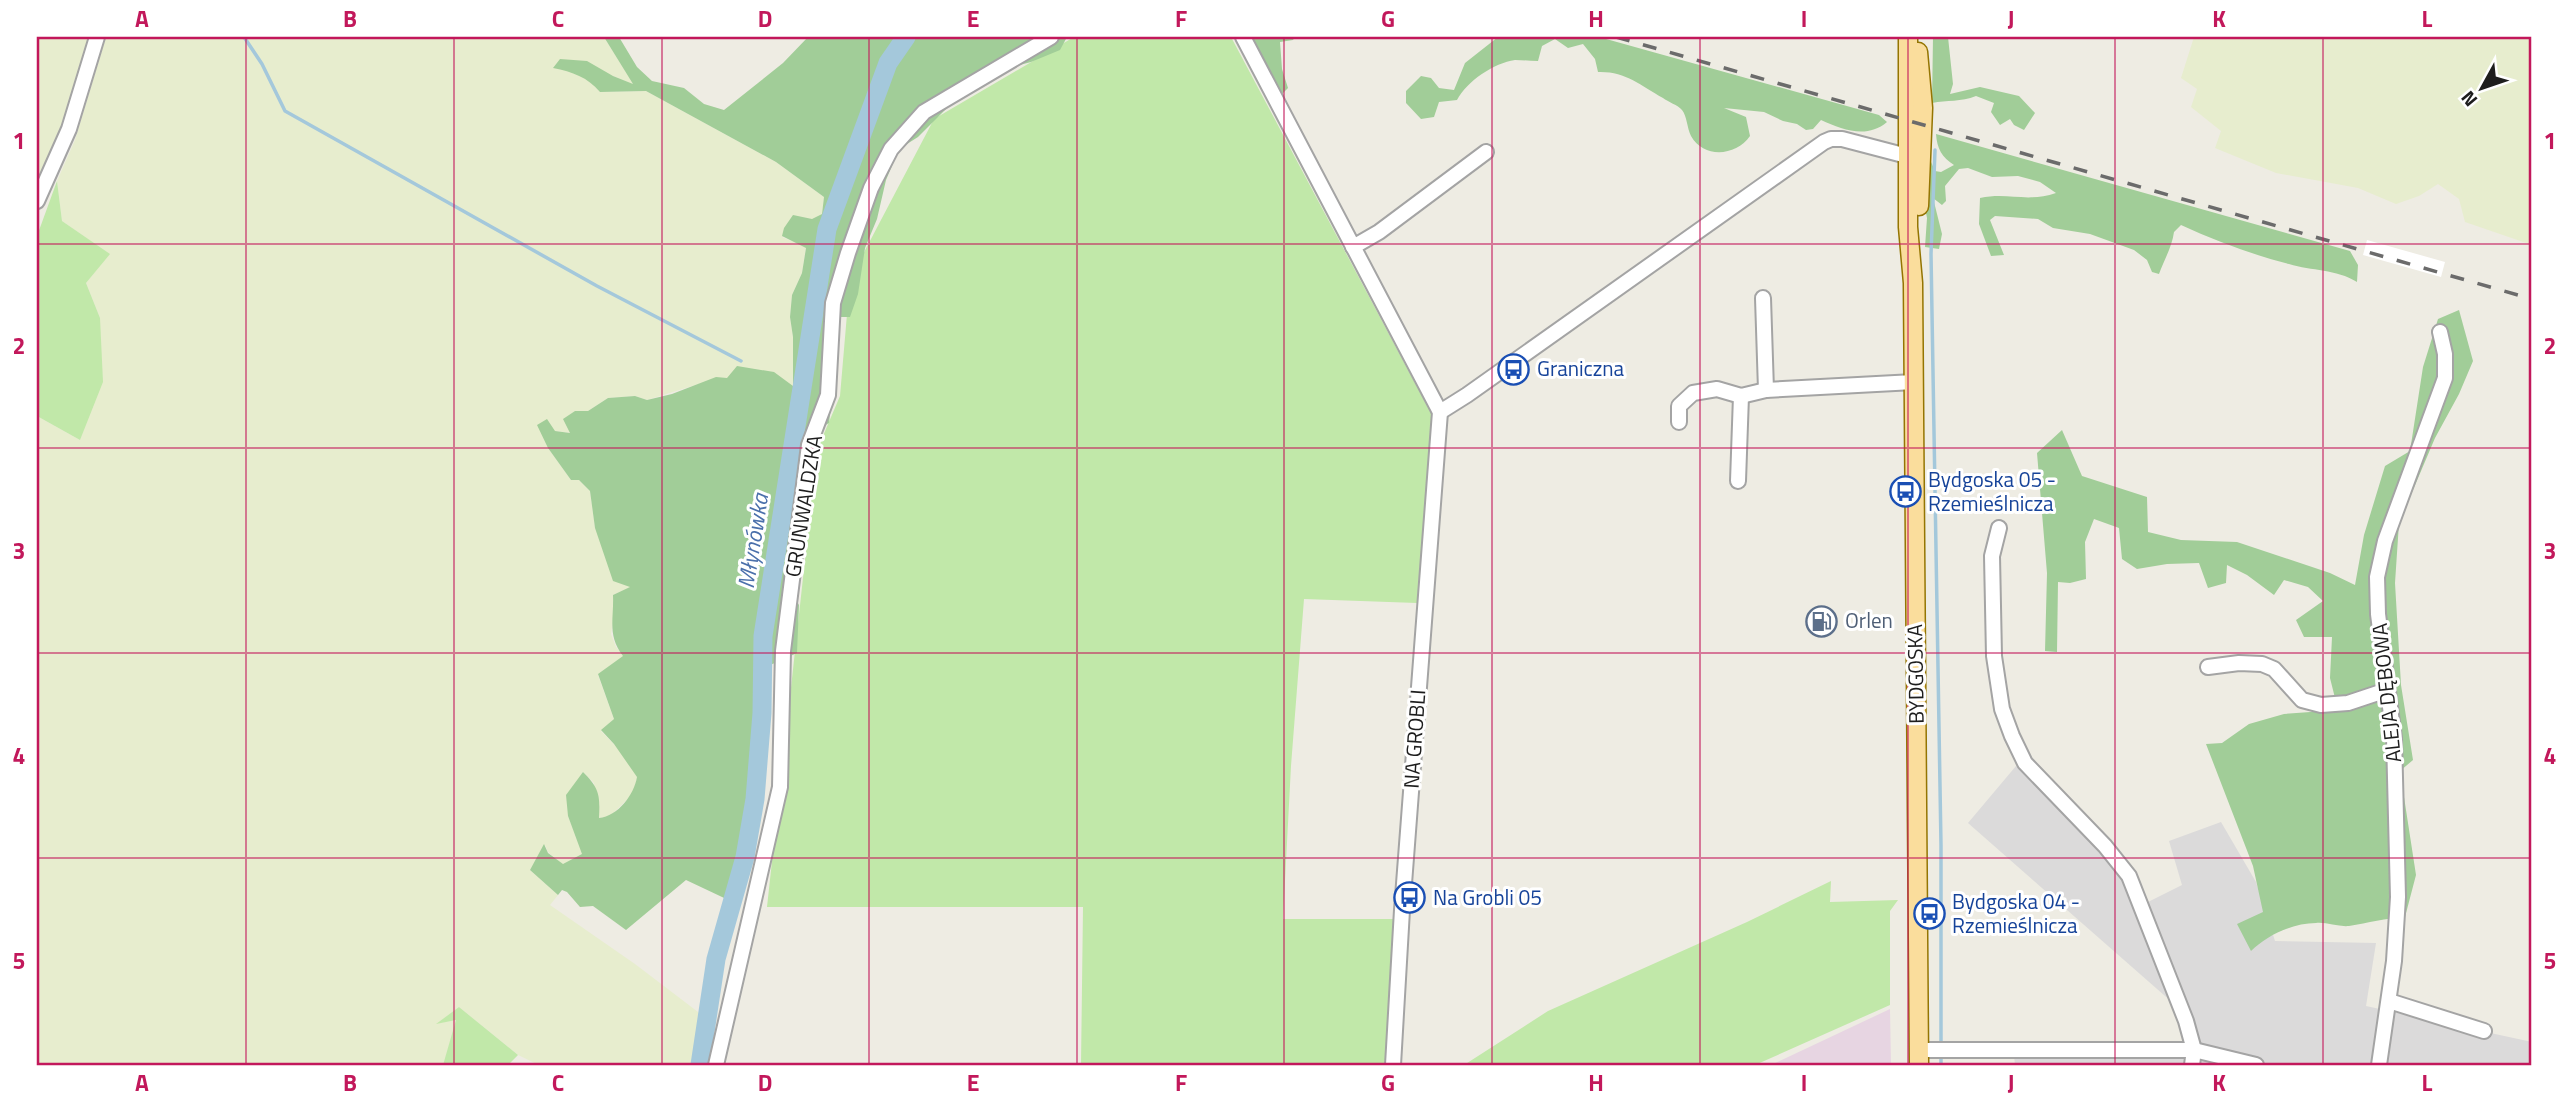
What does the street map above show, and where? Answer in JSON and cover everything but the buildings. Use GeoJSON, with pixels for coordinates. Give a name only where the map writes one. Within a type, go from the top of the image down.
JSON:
{"type":"FeatureCollection","features":[{"type":"Feature","properties":{"kind":"main road","name":"BYDGOSKA"},"geometry":{"type":"LineString","coordinates":[[1908,37],[1908,227],[1913,283],[1919,1057]]}},
{"type":"Feature","properties":{"kind":"main road","name":"BYDGOSKA"},"geometry":{"type":"LineString","coordinates":[[1913,283],[1920,227],[1923,108],[1916,37]]}},
{"type":"Feature","properties":{"kind":"street"},"geometry":{"type":"LineString","coordinates":[[37,201],[69,129],[97,37]]}},
{"type":"Feature","properties":{"kind":"street","name":"GRUNWALDZKA"},"geometry":{"type":"LineString","coordinates":[[716,1065],[780,787],[783,651],[809,444],[828,395],[834,303],[848,253],[872,188],[891,149],[924,112],[1051,37]]}},
{"type":"Feature","properties":{"kind":"street"},"geometry":{"type":"LineString","coordinates":[[1243,37],[1440,412],[1831,139],[1842,139],[1907,156],[1920,177]]}},
{"type":"Feature","properties":{"kind":"street"},"geometry":{"type":"LineString","coordinates":[[1353,247],[1379,232],[1486,152]]}},
{"type":"Feature","properties":{"kind":"street"},"geometry":{"type":"LineString","coordinates":[[1763,298],[1766,390]]}},
{"type":"Feature","properties":{"kind":"street","name":"ALEJA DĘBOWA"},"geometry":{"type":"LineString","coordinates":[[2379,1065],[2394,961],[2398,897],[2394,738],[2378,614],[2377,577],[2385,541],[2445,378],[2445,354],[2440,332]]}},
{"type":"Feature","properties":{"kind":"street"},"geometry":{"type":"LineString","coordinates":[[1679,422],[1679,406],[1693,393],[1717,389],[1741,396],[1766,390],[1914,382]]}},
{"type":"Feature","properties":{"kind":"street"},"geometry":{"type":"LineString","coordinates":[[1738,481],[1741,396]]}},
{"type":"Feature","properties":{"kind":"street","name":"NA GROBLI"},"geometry":{"type":"LineString","coordinates":[[1394,1065],[1403,897],[1440,412]]}},
{"type":"Feature","properties":{"kind":"street"},"geometry":{"type":"LineString","coordinates":[[1999,528],[1992,556],[1994,656],[2002,709],[2025,763],[2105,846],[2129,876],[2186,1021],[2193,1058]]}},
{"type":"Feature","properties":{"kind":"street"},"geometry":{"type":"LineString","coordinates":[[2208,667],[2239,663],[2262,664],[2274,669],[2302,700],[2321,705],[2348,703],[2387,690]]}},
{"type":"Feature","properties":{"kind":"street"},"geometry":{"type":"LineString","coordinates":[[2389,1001],[2484,1031]]}},
{"type":"Feature","properties":{"kind":"street"},"geometry":{"type":"LineString","coordinates":[[1919,1057],[2193,1058],[2256,1065]]}},
{"type":"Feature","properties":{"kind":"shaded area"},"geometry":{"type":"Polygon","coordinates":[[[2016,766],[2119,865],[2140,906],[2182,885],[2169,841],[2221,822],[2256,882],[2275,941],[2376,943],[2366,1006],[2532,1042],[2532,1065],[2015,1065],[2013,1046],[2193,1059],[2173,1003],[1968,823],[2016,766]]]}},
{"type":"Feature","properties":{"kind":"shaded area"},"geometry":{"type":"Polygon","coordinates":[[[1890,1009],[1891,1065],[1771,1065],[1890,1009]]]}},
{"type":"Feature","properties":{"kind":"green space"},"geometry":{"type":"Polygon","coordinates":[[[37,37],[91,37],[65,124],[37,195],[37,37]]]}},
{"type":"Feature","properties":{"kind":"green space"},"geometry":{"type":"Polygon","coordinates":[[[106,37],[604,37],[634,85],[613,76],[574,72],[591,81],[600,92],[646,91],[776,162],[824,197],[822,214],[782,237],[806,247],[802,273],[792,295],[790,317],[793,337],[793,386],[727,378],[647,400],[635,396],[608,398],[588,411],[575,411],[571,433],[555,431],[548,448],[571,480],[579,480],[590,491],[595,528],[631,587],[613,595],[611,634],[616,647],[624,656],[598,675],[614,719],[601,731],[632,763],[638,777],[635,792],[609,817],[598,818],[594,783],[583,772],[568,816],[583,854],[563,865],[548,852],[545,845],[530,870],[558,895],[550,905],[702,1015],[694,1065],[539,1065],[518,1055],[459,1007],[438,1023],[457,1020],[443,1065],[37,1065],[37,416],[80,440],[100,318],[86,283],[109,254],[62,221],[57,181],[75,140],[106,37]]]}},
{"type":"Feature","properties":{"kind":"green space"},"geometry":{"type":"Polygon","coordinates":[[[604,37],[619,37],[637,67],[652,81],[684,88],[704,104],[724,110],[783,63],[808,37],[1067,37],[1060,50],[1008,68],[948,107],[918,137],[899,149],[886,180],[877,219],[865,248],[858,294],[850,317],[840,317],[827,344],[833,388],[829,423],[812,433],[813,489],[809,517],[796,521],[791,590],[799,605],[797,653],[768,666],[767,747],[759,812],[739,905],[686,880],[626,930],[593,906],[580,907],[567,892],[562,890],[558,895],[530,870],[544,844],[548,853],[563,864],[582,854],[568,816],[566,795],[583,772],[598,793],[599,818],[613,813],[624,804],[637,777],[601,730],[614,719],[598,674],[623,656],[613,634],[613,595],[630,587],[613,581],[595,528],[590,491],[579,480],[571,480],[548,448],[537,425],[547,419],[555,431],[570,433],[563,419],[575,411],[588,411],[608,398],[635,396],[647,400],[672,394],[716,377],[727,378],[737,366],[774,372],[793,386],[793,337],[790,317],[792,295],[802,273],[806,248],[782,236],[793,215],[812,219],[822,214],[824,197],[776,162],[646,91],[600,92],[579,76],[553,68],[560,59],[587,61],[633,84],[604,37]]]}},
{"type":"Feature","properties":{"kind":"green space"},"geometry":{"type":"Polygon","coordinates":[[[1074,37],[1231,37],[1432,415],[1417,603],[1304,599],[1291,766],[1283,919],[1401,919],[1393,1065],[1081,1065],[1083,907],[767,907],[817,450],[840,396],[850,279],[934,119],[1074,37]]]}},
{"type":"Feature","properties":{"kind":"green space"},"geometry":{"type":"Polygon","coordinates":[[[1234,37],[1295,37],[1293,40],[1280,42],[1282,69],[1288,88],[1277,99],[1270,95],[1234,37]]]}},
{"type":"Feature","properties":{"kind":"green space"},"geometry":{"type":"Polygon","coordinates":[[[1498,37],[1599,37],[1879,115],[1887,122],[1871,130],[1855,131],[1821,120],[1813,129],[1806,130],[1764,112],[1724,108],[1746,117],[1750,136],[1737,148],[1729,151],[1704,149],[1691,136],[1684,113],[1678,107],[1624,76],[1598,72],[1595,59],[1583,44],[1568,48],[1555,39],[1542,46],[1538,61],[1515,60],[1482,74],[1467,86],[1457,100],[1439,102],[1434,117],[1421,119],[1406,103],[1406,91],[1421,76],[1431,78],[1439,88],[1454,90],[1465,63],[1498,37]]]}},
{"type":"Feature","properties":{"kind":"green space"},"geometry":{"type":"Polygon","coordinates":[[[1933,37],[1948,37],[1953,84],[1950,94],[1980,87],[2019,96],[2035,113],[2024,130],[2014,125],[2010,119],[2000,125],[1991,112],[1994,103],[1976,96],[1932,103],[1933,37]]]}},
{"type":"Feature","properties":{"kind":"green space"},"geometry":{"type":"Polygon","coordinates":[[[2194,37],[2532,37],[2532,245],[2465,222],[2459,199],[2438,184],[2419,196],[2396,204],[2358,188],[2276,173],[2215,148],[2221,131],[2191,107],[2197,89],[2181,78],[2194,37]]]}},
{"type":"Feature","properties":{"kind":"green space"},"geometry":{"type":"Polygon","coordinates":[[[1936,134],[2350,251],[2358,265],[2357,282],[2341,275],[2262,256],[2181,225],[2174,232],[2159,274],[2152,272],[2147,260],[2134,250],[2090,234],[2053,228],[2038,219],[1995,216],[1990,220],[2004,255],[1991,256],[1979,224],[1980,198],[2036,197],[2056,193],[2040,182],[2018,176],[1992,177],[1968,168],[1959,169],[1945,186],[1946,201],[1942,205],[1933,198],[1942,234],[1939,249],[1925,247],[1927,218],[1922,191],[1928,155],[1935,171],[1941,172],[1954,165],[1941,152],[1936,134]]]}},
{"type":"Feature","properties":{"kind":"green space"},"geometry":{"type":"Polygon","coordinates":[[[57,181],[62,221],[110,254],[86,283],[100,318],[103,382],[80,440],[37,416],[37,236],[57,181]]]}},
{"type":"Feature","properties":{"kind":"green space"},"geometry":{"type":"Polygon","coordinates":[[[2459,310],[2473,361],[2435,438],[2399,523],[2395,583],[2401,685],[2413,760],[2400,771],[2416,875],[2405,917],[2349,926],[2320,923],[2298,925],[2273,935],[2251,951],[2237,924],[2263,912],[2253,866],[2206,744],[2222,743],[2249,724],[2284,714],[2338,710],[2330,678],[2332,637],[2304,637],[2296,620],[2323,601],[2308,587],[2284,580],[2274,595],[2247,575],[2227,565],[2226,583],[2208,588],[2199,563],[2137,569],[2122,559],[2119,528],[2094,519],[2085,542],[2086,579],[2070,583],[2058,582],[2057,652],[2045,651],[2047,573],[2037,453],[2062,430],[2082,476],[2147,497],[2148,532],[2181,540],[2237,542],[2330,573],[2355,585],[2364,535],[2385,466],[2410,451],[2423,367],[2438,319],[2459,310]]]}},
{"type":"Feature","properties":{"kind":"green space"},"geometry":{"type":"Polygon","coordinates":[[[1831,881],[1830,902],[1898,900],[1890,911],[1890,1005],[1755,1065],[1464,1065],[1548,1011],[1747,922],[1831,881]]]}},
{"type":"Feature","properties":{"kind":"green space"},"geometry":{"type":"Polygon","coordinates":[[[459,1007],[518,1055],[508,1065],[443,1065],[456,1020],[436,1024],[459,1007]]]}},
{"type":"Feature","properties":{"kind":"pier"},"geometry":{"type":"Polygon","coordinates":[[[2367,240],[2445,262],[2441,277],[2363,255],[2367,240]]]}},
{"type":"Feature","properties":{"kind":"waterway"},"geometry":{"type":"LineString","coordinates":[[244,37],[262,64],[285,111],[597,286],[741,361]]}},
{"type":"Feature","properties":{"kind":"waterway","name":"Młynówka"},"geometry":{"type":"LineString","coordinates":[[700,1065],[716,959],[745,857],[755,799],[762,713],[763,636],[827,229],[888,63],[906,37]]}},
{"type":"Feature","properties":{"kind":"waterway"},"geometry":{"type":"LineString","coordinates":[[1935,150],[1931,254],[1941,845],[1941,1046]]}},
{"type":"Feature","properties":{"kind":"waterway"},"geometry":{"type":"LineString","coordinates":[[1941,1053],[1941,1065]]}},
{"type":"Feature","properties":{"kind":"railway"},"geometry":{"type":"LineString","coordinates":[[1616,37],[2532,299]]}},
{"type":"Feature","properties":{"kind":"place","name":"Graniczna"},"geometry":{"type":"Point","coordinates":[1514,369]}},
{"type":"Feature","properties":{"kind":"place","name":"Bydgoska 05 - Rzemieślnicza"},"geometry":{"type":"Point","coordinates":[1905,492]}},
{"type":"Feature","properties":{"kind":"place","name":"Orlen"},"geometry":{"type":"Point","coordinates":[1822,621]}},
{"type":"Feature","properties":{"kind":"place","name":"Na Grobli 05"},"geometry":{"type":"Point","coordinates":[1410,898]}},
{"type":"Feature","properties":{"kind":"place","name":"Bydgoska 04 - Rzemieślnicza"},"geometry":{"type":"Point","coordinates":[1929,914]}}]}
